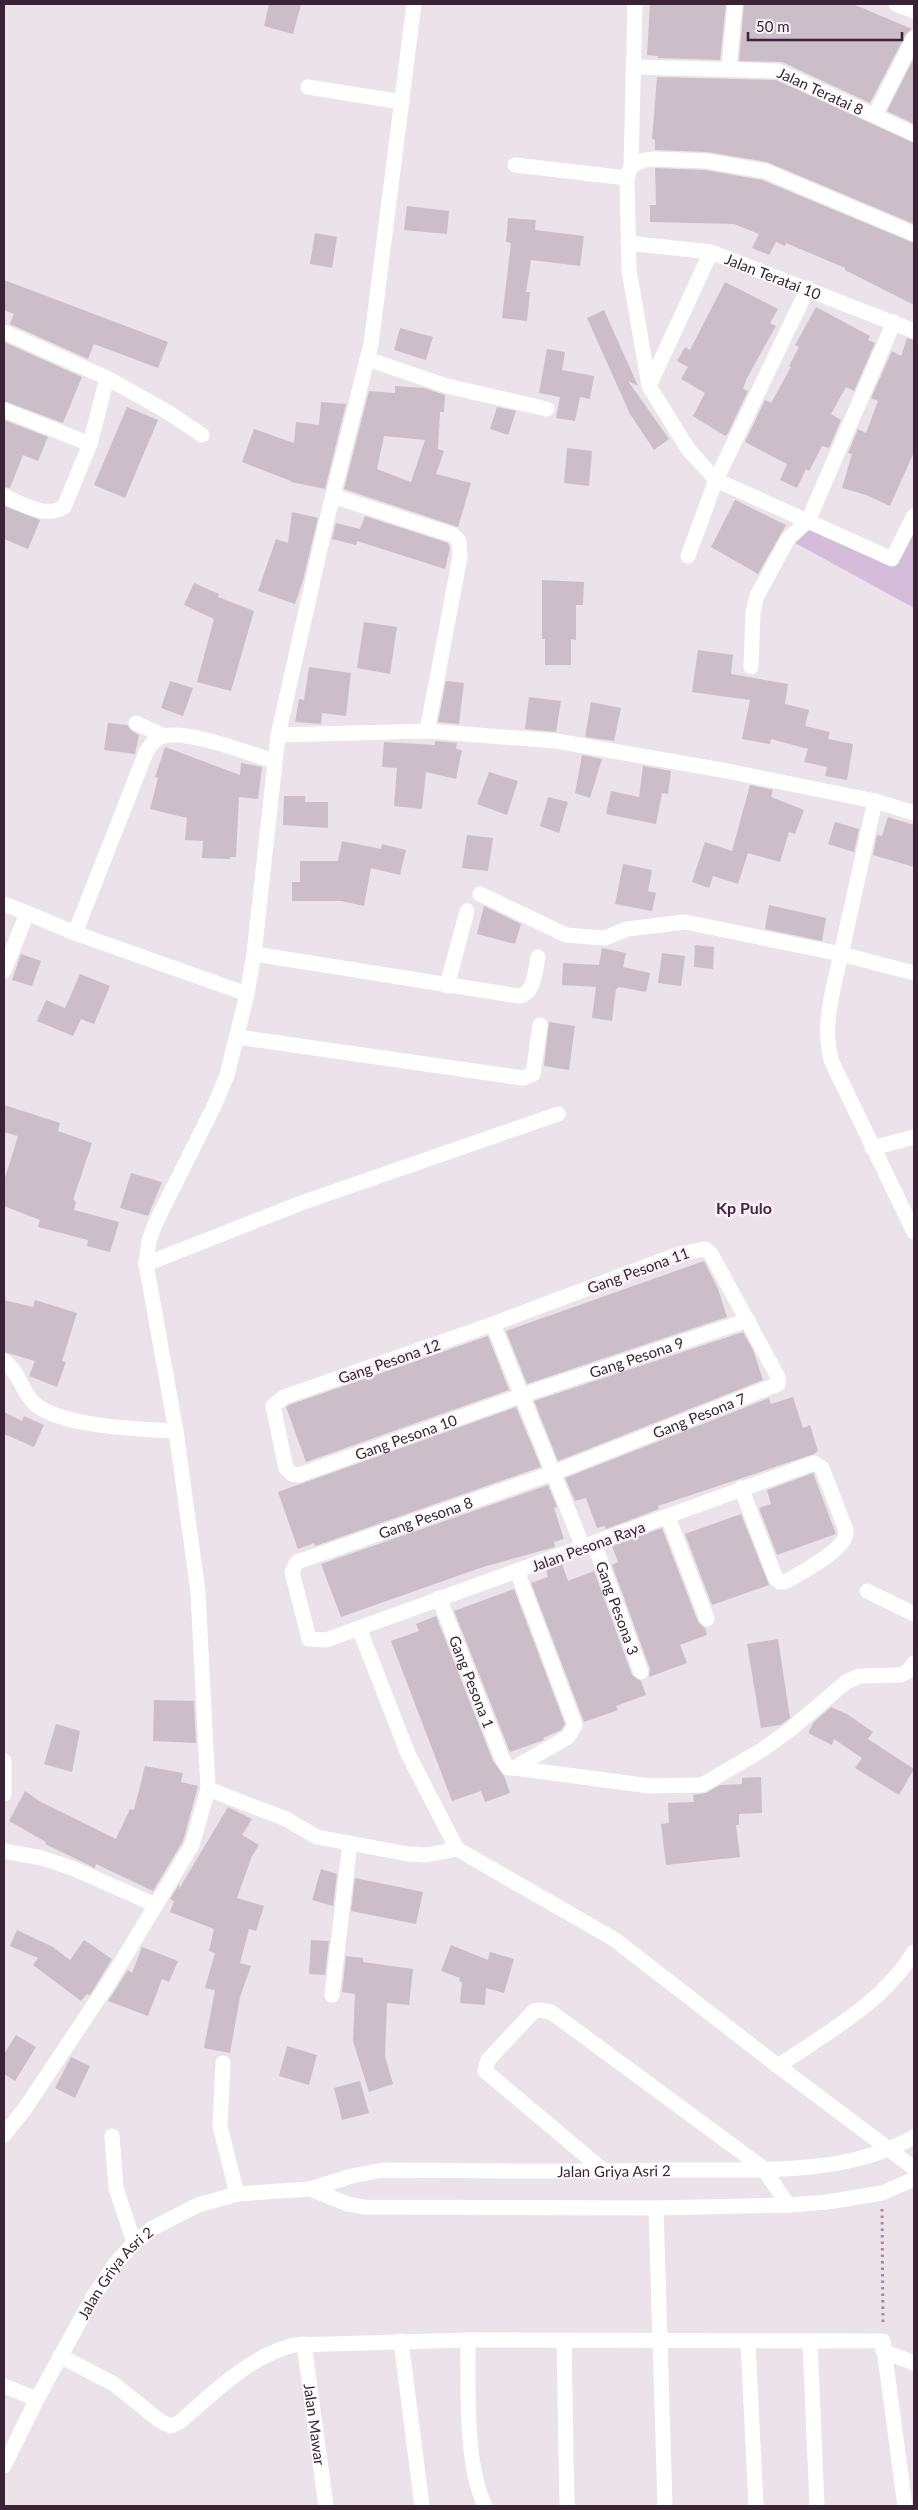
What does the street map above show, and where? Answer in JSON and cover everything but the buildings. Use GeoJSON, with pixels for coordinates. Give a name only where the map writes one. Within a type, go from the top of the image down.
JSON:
{"type":"FeatureCollection","features":[{"type":"Feature","properties":{"kind":"street"},"geometry":{"type":"LineString","coordinates":[[4,2135],[26,2107],[73,2038],[156,1906],[192,1845],[208,1790],[198,1592],[176,1431],[146,1264],[149,1241],[155,1224],[215,1104],[227,1075],[238,1037],[254,954],[278,734],[367,359],[414,4]]}},
{"type":"Feature","properties":{"kind":"street"},"geometry":{"type":"LineString","coordinates":[[635,4],[628,243],[633,301],[641,329],[649,386],[688,449],[716,480],[892,559],[914,516]]}},
{"type":"Feature","properties":{"kind":"street"},"geometry":{"type":"LineString","coordinates":[[729,68],[735,4]]}},
{"type":"Feature","properties":{"kind":"street"},"geometry":{"type":"LineString","coordinates":[[896,4],[914,11]]}},
{"type":"Feature","properties":{"kind":"street"},"geometry":{"type":"LineString","coordinates":[[875,115],[914,38]]}},
{"type":"Feature","properties":{"kind":"street","name":"Jalan Teratai 8"},"geometry":{"type":"LineString","coordinates":[[634,67],[729,68],[778,71],[914,134]]}},
{"type":"Feature","properties":{"kind":"street"},"geometry":{"type":"LineString","coordinates":[[308,88],[402,102]]}},
{"type":"Feature","properties":{"kind":"street"},"geometry":{"type":"LineString","coordinates":[[515,165],[629,172],[644,160],[655,159],[706,161],[765,171],[914,234]]}},
{"type":"Feature","properties":{"kind":"street","name":"Jalan Teratai 10"},"geometry":{"type":"LineString","coordinates":[[628,243],[711,252],[808,288],[914,331]]}},
{"type":"Feature","properties":{"kind":"street"},"geometry":{"type":"LineString","coordinates":[[649,386],[711,252]]}},
{"type":"Feature","properties":{"kind":"street"},"geometry":{"type":"LineString","coordinates":[[688,556],[716,480],[808,288]]}},
{"type":"Feature","properties":{"kind":"street"},"geometry":{"type":"LineString","coordinates":[[751,667],[753,612],[757,596],[788,539],[808,521],[894,322]]}},
{"type":"Feature","properties":{"kind":"street"},"geometry":{"type":"LineString","coordinates":[[4,332],[107,378],[166,411],[202,435]]}},
{"type":"Feature","properties":{"kind":"street"},"geometry":{"type":"LineString","coordinates":[[367,359],[447,386],[547,409]]}},
{"type":"Feature","properties":{"kind":"street"},"geometry":{"type":"LineString","coordinates":[[4,496],[41,511],[60,510],[66,504],[90,444],[107,378]]}},
{"type":"Feature","properties":{"kind":"street"},"geometry":{"type":"LineString","coordinates":[[4,410],[90,444]]}},
{"type":"Feature","properties":{"kind":"street"},"geometry":{"type":"LineString","coordinates":[[334,496],[453,535],[460,541],[460,557],[427,731]]}},
{"type":"Feature","properties":{"kind":"street"},"geometry":{"type":"LineString","coordinates":[[136,723],[164,736],[187,736],[274,761]]}},
{"type":"Feature","properties":{"kind":"street"},"geometry":{"type":"LineString","coordinates":[[278,734],[427,731],[556,741],[727,770],[875,801],[914,812]]}},
{"type":"Feature","properties":{"kind":"street"},"geometry":{"type":"LineString","coordinates":[[76,933],[147,750],[153,742],[164,736]]}},
{"type":"Feature","properties":{"kind":"street"},"geometry":{"type":"LineString","coordinates":[[875,801],[827,1020],[826,1041],[831,1060],[914,1232]]}},
{"type":"Feature","properties":{"kind":"street"},"geometry":{"type":"LineString","coordinates":[[480,894],[566,935],[605,938],[627,929],[685,922],[842,954],[914,973]]}},
{"type":"Feature","properties":{"kind":"street"},"geometry":{"type":"LineString","coordinates":[[4,904],[76,933],[247,994]]}},
{"type":"Feature","properties":{"kind":"street"},"geometry":{"type":"LineString","coordinates":[[447,986],[467,911]]}},
{"type":"Feature","properties":{"kind":"street"},"geometry":{"type":"LineString","coordinates":[[4,971],[27,913]]}},
{"type":"Feature","properties":{"kind":"street"},"geometry":{"type":"LineString","coordinates":[[254,954],[447,986],[522,996],[532,986],[538,957]]}},
{"type":"Feature","properties":{"kind":"street"},"geometry":{"type":"LineString","coordinates":[[238,1037],[523,1078],[533,1074],[540,1025]]}},
{"type":"Feature","properties":{"kind":"street"},"geometry":{"type":"LineString","coordinates":[[146,1264],[301,1203],[558,1114]]}},
{"type":"Feature","properties":{"kind":"street"},"geometry":{"type":"LineString","coordinates":[[872,1148],[914,1136]]}},
{"type":"Feature","properties":{"kind":"street","name":"Gang Pesona 11"},"geometry":{"type":"LineString","coordinates":[[493,1324],[679,1254],[701,1249],[708,1250],[711,1254],[748,1320]]}},
{"type":"Feature","properties":{"kind":"street","name":"Gang Pesona 9"},"geometry":{"type":"LineString","coordinates":[[523,1395],[748,1320]]}},
{"type":"Feature","properties":{"kind":"street","name":"Gang Pesona 7"},"geometry":{"type":"LineString","coordinates":[[553,1473],[776,1385],[778,1377],[748,1320]]}},
{"type":"Feature","properties":{"kind":"street","name":"Gang Pesona 3"},"geometry":{"type":"LineString","coordinates":[[493,1324],[553,1473],[589,1545],[642,1672]]}},
{"type":"Feature","properties":{"kind":"street","name":"Gang Pesona 12"},"geometry":{"type":"LineString","coordinates":[[289,1472],[273,1410],[275,1402],[284,1397],[493,1324]]}},
{"type":"Feature","properties":{"kind":"street"},"geometry":{"type":"LineString","coordinates":[[4,1361],[11,1368],[31,1400],[49,1411],[81,1422],[116,1427],[176,1431]]}},
{"type":"Feature","properties":{"kind":"street","name":"Gang Pesona 10"},"geometry":{"type":"LineString","coordinates":[[289,1472],[295,1476],[299,1475],[523,1395]]}},
{"type":"Feature","properties":{"kind":"street","name":"Jalan Pesona Raya"},"geometry":{"type":"LineString","coordinates":[[309,1639],[326,1640],[668,1517],[741,1488],[817,1464],[822,1468],[846,1530],[846,1536],[837,1549],[785,1582],[780,1582],[776,1579],[741,1488]]}},
{"type":"Feature","properties":{"kind":"street","name":"Gang Pesona 8"},"geometry":{"type":"LineString","coordinates":[[309,1639],[292,1572],[297,1562],[553,1473]]}},
{"type":"Feature","properties":{"kind":"street"},"geometry":{"type":"LineString","coordinates":[[668,1517],[707,1619]]}},
{"type":"Feature","properties":{"kind":"street"},"geometry":{"type":"LineString","coordinates":[[510,1767],[568,1736],[575,1725],[517,1571]]}},
{"type":"Feature","properties":{"kind":"street"},"geometry":{"type":"LineString","coordinates":[[867,1591],[914,1614]]}},
{"type":"Feature","properties":{"kind":"street","name":"Gang Pesona 1"},"geometry":{"type":"LineString","coordinates":[[439,1598],[510,1767]]}},
{"type":"Feature","properties":{"kind":"street"},"geometry":{"type":"LineString","coordinates":[[359,1628],[408,1754],[457,1849],[614,1939],[914,2168]]}},
{"type":"Feature","properties":{"kind":"street"},"geometry":{"type":"LineString","coordinates":[[510,1767],[650,1786],[702,1785],[784,1734],[846,1682],[860,1676],[900,1675],[907,1672],[914,1664]]}},
{"type":"Feature","properties":{"kind":"street"},"geometry":{"type":"LineString","coordinates":[[4,1761],[4,1794]]}},
{"type":"Feature","properties":{"kind":"street"},"geometry":{"type":"LineString","coordinates":[[208,1790],[286,1819],[317,1837],[418,1855],[457,1849]]}},
{"type":"Feature","properties":{"kind":"street"},"geometry":{"type":"LineString","coordinates":[[332,1995],[350,1843]]}},
{"type":"Feature","properties":{"kind":"street"},"geometry":{"type":"LineString","coordinates":[[4,1850],[42,1858],[72,1868],[156,1906]]}},
{"type":"Feature","properties":{"kind":"street"},"geometry":{"type":"LineString","coordinates":[[778,2066],[879,1994],[896,1977],[914,1952]]}},
{"type":"Feature","properties":{"kind":"street"},"geometry":{"type":"LineString","coordinates":[[604,2171],[485,2071],[488,2060],[534,2011],[552,2012],[765,2172],[786,2202]]}},
{"type":"Feature","properties":{"kind":"street"},"geometry":{"type":"LineString","coordinates":[[223,2063],[220,2126],[237,2194]]}},
{"type":"Feature","properties":{"kind":"street"},"geometry":{"type":"LineString","coordinates":[[112,2136],[116,2188],[134,2243]]}},
{"type":"Feature","properties":{"kind":"street","name":"Jalan Griya Asri 2"},"geometry":{"type":"LineString","coordinates":[[4,2466],[60,2356],[93,2297],[115,2264],[134,2243],[173,2216],[198,2205],[237,2194],[310,2190],[352,2176],[383,2170],[765,2172],[855,2160],[892,2152],[914,2136]]}},
{"type":"Feature","properties":{"kind":"street","name":"Jalan Griya Asri 2"},"geometry":{"type":"LineString","coordinates":[[310,2190],[364,2208],[656,2208],[827,2202],[882,2193],[914,2179]]}},
{"type":"Feature","properties":{"kind":"street"},"geometry":{"type":"LineString","coordinates":[[656,2208],[665,2506]]}},
{"type":"Feature","properties":{"kind":"street"},"geometry":{"type":"LineString","coordinates":[[60,2356],[114,2384],[160,2421],[171,2426],[180,2422],[237,2373],[285,2347],[304,2344],[468,2340],[810,2342],[883,2346],[914,2363]]}},
{"type":"Feature","properties":{"kind":"street"},"geometry":{"type":"LineString","coordinates":[[468,2340],[468,2418],[478,2492],[485,2506]]}},
{"type":"Feature","properties":{"kind":"street"},"geometry":{"type":"LineString","coordinates":[[401,2341],[422,2506]]}},
{"type":"Feature","properties":{"kind":"street"},"geometry":{"type":"LineString","coordinates":[[564,2341],[567,2506]]}},
{"type":"Feature","properties":{"kind":"street"},"geometry":{"type":"LineString","coordinates":[[748,2342],[756,2506]]}},
{"type":"Feature","properties":{"kind":"street"},"geometry":{"type":"LineString","coordinates":[[810,2342],[817,2506]]}},
{"type":"Feature","properties":{"kind":"street","name":"Jalan Mawar"},"geometry":{"type":"LineString","coordinates":[[304,2344],[326,2506]]}},
{"type":"Feature","properties":{"kind":"street"},"geometry":{"type":"LineString","coordinates":[[883,2346],[905,2506]]}},
{"type":"Feature","properties":{"kind":"street"},"geometry":{"type":"LineString","coordinates":[[4,2386],[37,2399]]}},
{"type":"Feature","properties":{"kind":"path"},"geometry":{"type":"LineString","coordinates":[[882,2193],[883,2346]]}},
{"type":"Feature","properties":{"kind":"shaded area"},"geometry":{"type":"Polygon","coordinates":[[[914,516],[914,608],[788,539],[808,521],[892,559],[914,516]]]}},
{"type":"Feature","properties":{"kind":"district","name":"Kp Pulo"},"geometry":{"type":"Point","coordinates":[744,1207]}}]}
